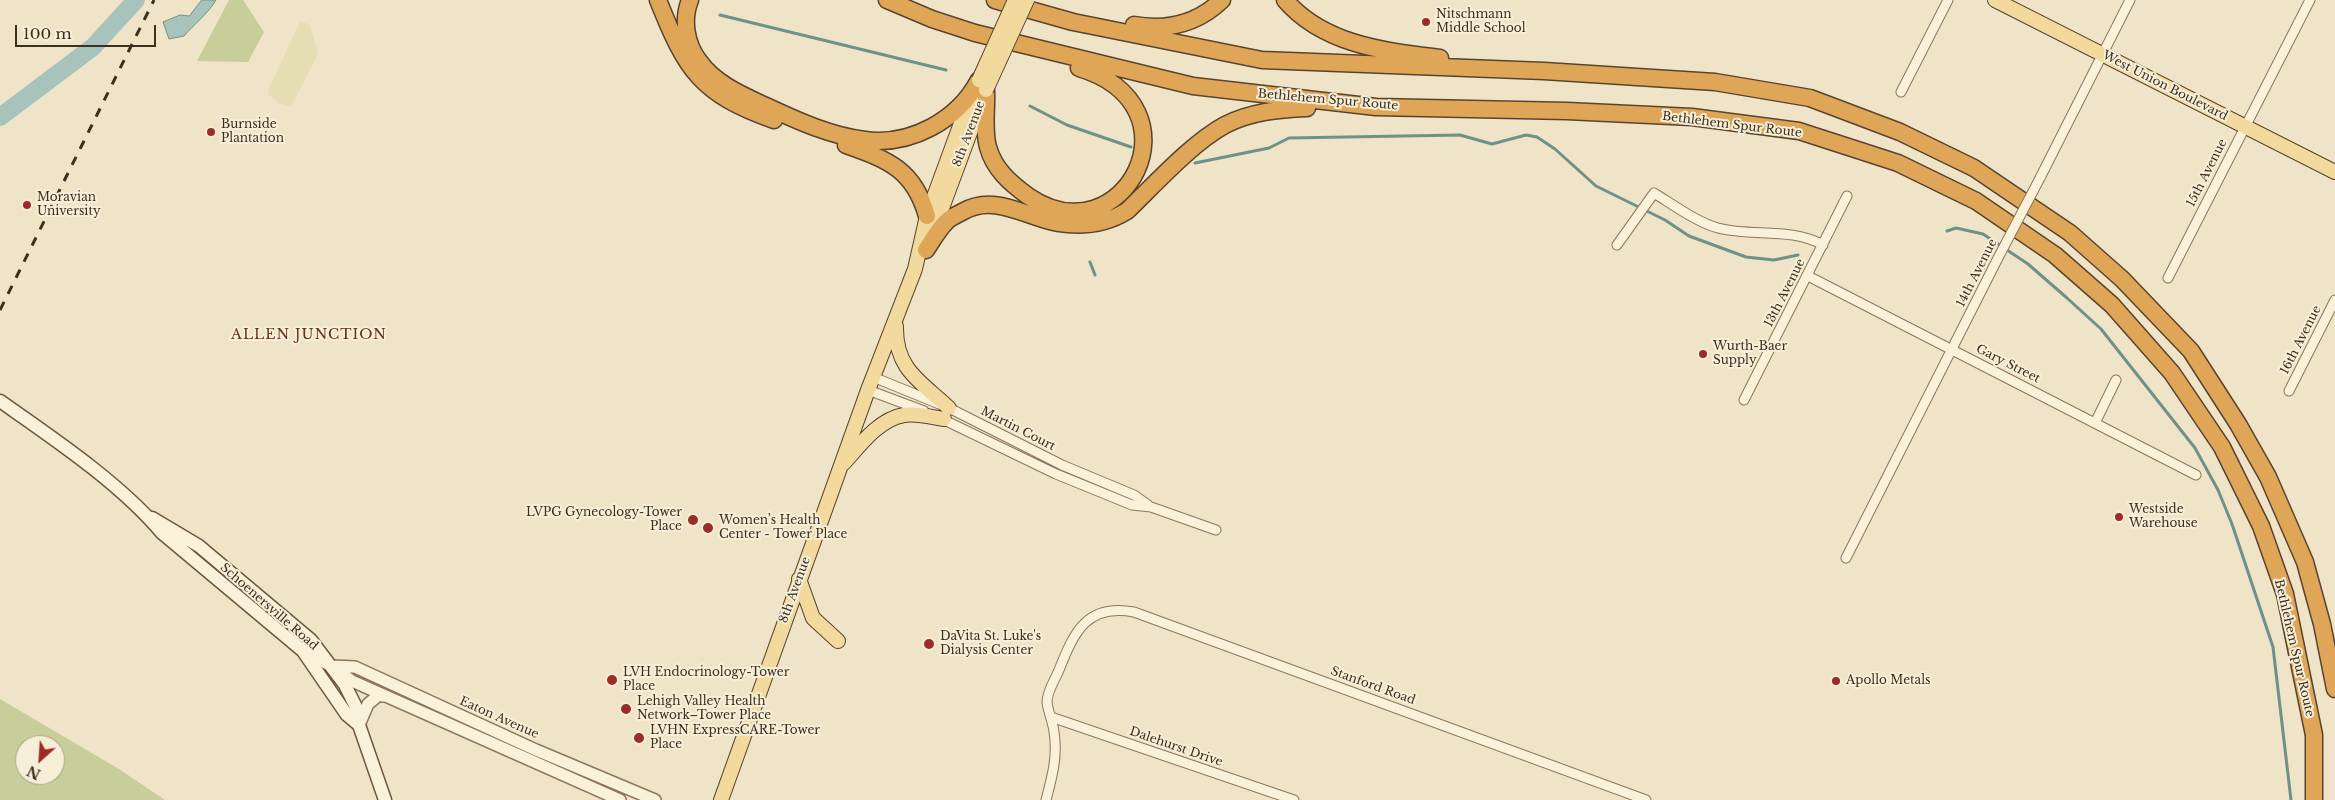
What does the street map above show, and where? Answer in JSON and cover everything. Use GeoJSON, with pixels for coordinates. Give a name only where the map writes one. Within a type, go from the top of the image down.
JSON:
{"type":"FeatureCollection","features":[{"type":"Feature","properties":{"kind":"highway"},"geometry":{"type":"LineString","coordinates":[[658,0],[683,57],[695,74],[708,86],[745,110],[876,156],[891,164],[915,185],[930,232],[972,206],[986,204],[1021,210],[1055,222],[1086,225],[1102,222],[1127,211],[1197,146],[1224,126],[1238,119],[1279,109],[1376,107]]}},
{"type":"Feature","properties":{"kind":"highway"},"geometry":{"type":"LineString","coordinates":[[690,0],[686,18],[691,49],[711,75],[744,95],[798,121],[848,137],[866,141],[896,139],[926,130],[949,117],[982,85]]}},
{"type":"Feature","properties":{"kind":"highway","name":"Bethlehem Spur Route"},"geometry":{"type":"LineString","coordinates":[[887,0],[932,19],[975,32],[1192,86],[1376,107],[1557,111],[1692,117],[1800,131],[1898,163],[1976,201],[2055,255],[2112,305],[2172,373],[2222,448],[2261,526],[2285,594],[2314,735],[2314,800]]}},
{"type":"Feature","properties":{"kind":"highway"},"geometry":{"type":"LineString","coordinates":[[995,0],[1073,22],[1262,60],[1544,72],[1715,82],[1810,98],[1900,132],[1974,168],[2070,233],[2122,279],[2191,350],[2238,424],[2268,477],[2305,562],[2322,624],[2335,689]]}},
{"type":"Feature","properties":{"kind":"highway"},"geometry":{"type":"LineString","coordinates":[[1006,0],[1147,27],[1165,27],[1177,26],[1198,18],[1222,0]]}},
{"type":"Feature","properties":{"kind":"highway"},"geometry":{"type":"LineString","coordinates":[[1286,0],[1315,26],[1337,37],[1370,47],[1401,54],[1544,72]]}},
{"type":"Feature","properties":{"kind":"highway"},"geometry":{"type":"LineString","coordinates":[[975,32],[1035,56],[1096,74],[1119,89],[1134,107],[1144,130],[1144,144],[1138,167],[1124,191],[1117,198],[1098,208],[1074,211],[1050,207],[1032,198],[1004,177],[988,148],[982,85]]}},
{"type":"Feature","properties":{"kind":"main road","name":"8th Avenue"},"geometry":{"type":"LineString","coordinates":[[721,800],[870,383],[930,232],[982,85],[1015,0]]}},
{"type":"Feature","properties":{"kind":"main road","name":"8th Avenue"},"geometry":{"type":"LineString","coordinates":[[982,85],[1026,0]]}},
{"type":"Feature","properties":{"kind":"main road","name":"West Union Boulevard"},"geometry":{"type":"LineString","coordinates":[[1995,0],[2335,172]]}},
{"type":"Feature","properties":{"kind":"main road"},"geometry":{"type":"LineString","coordinates":[[897,318],[897,342],[900,358],[946,413]]}},
{"type":"Feature","properties":{"kind":"main road","name":"Schoenersville Road"},"geometry":{"type":"LineString","coordinates":[[0,400],[75,456],[148,516],[162,533],[303,651],[347,715],[359,725]]}},
{"type":"Feature","properties":{"kind":"main road"},"geometry":{"type":"LineString","coordinates":[[840,467],[876,429],[893,418],[946,413]]}},
{"type":"Feature","properties":{"kind":"main road","name":"Schoenersville Road"},"geometry":{"type":"LineString","coordinates":[[148,516],[169,526],[199,546],[311,640],[345,685],[358,712],[359,725],[385,800]]}},
{"type":"Feature","properties":{"kind":"main road"},"geometry":{"type":"LineString","coordinates":[[799,579],[818,625],[838,641]]}},
{"type":"Feature","properties":{"kind":"street"},"geometry":{"type":"LineString","coordinates":[[1901,92],[1948,0]]}},
{"type":"Feature","properties":{"kind":"street","name":"14th Avenue"},"geometry":{"type":"LineString","coordinates":[[1846,558],[2130,0]]}},
{"type":"Feature","properties":{"kind":"street","name":"15th Avenue"},"geometry":{"type":"LineString","coordinates":[[2168,278],[2310,0]]}},
{"type":"Feature","properties":{"kind":"street"},"geometry":{"type":"LineString","coordinates":[[1617,245],[1654,194],[1715,228],[1732,231],[1795,235],[1810,238],[1822,246]]}},
{"type":"Feature","properties":{"kind":"street","name":"13th Avenue"},"geometry":{"type":"LineString","coordinates":[[1744,400],[1847,196]]}},
{"type":"Feature","properties":{"kind":"street","name":"Gary Street"},"geometry":{"type":"LineString","coordinates":[[1808,276],[2196,475]]}},
{"type":"Feature","properties":{"kind":"street","name":"16th Avenue"},"geometry":{"type":"LineString","coordinates":[[2289,391],[2335,300]]}},
{"type":"Feature","properties":{"kind":"street"},"geometry":{"type":"LineString","coordinates":[[2095,423],[2116,380]]}},
{"type":"Feature","properties":{"kind":"street","name":"Martin Court"},"geometry":{"type":"LineString","coordinates":[[870,383],[946,413]]}},
{"type":"Feature","properties":{"kind":"street","name":"Martin Court"},"geometry":{"type":"LineString","coordinates":[[870,383],[946,413],[1134,496],[1151,507],[1216,530]]}},
{"type":"Feature","properties":{"kind":"street","name":"Stanford Road"},"geometry":{"type":"LineString","coordinates":[[1051,717],[1047,702],[1048,695],[1076,631],[1091,618],[1113,610],[1134,612],[1646,800]]}},
{"type":"Feature","properties":{"kind":"street","name":"Eaton Avenue"},"geometry":{"type":"LineString","coordinates":[[303,651],[331,666],[352,681],[383,696],[620,800]]}},
{"type":"Feature","properties":{"kind":"street","name":"Eaton Avenue"},"geometry":{"type":"LineString","coordinates":[[331,666],[355,667],[536,750],[655,800]]}},
{"type":"Feature","properties":{"kind":"street"},"geometry":{"type":"LineString","coordinates":[[359,725],[368,704],[379,695],[383,696]]}},
{"type":"Feature","properties":{"kind":"street"},"geometry":{"type":"LineString","coordinates":[[1046,800],[1056,758],[1056,742],[1051,717]]}},
{"type":"Feature","properties":{"kind":"street","name":"Dalehurst Drive"},"geometry":{"type":"LineString","coordinates":[[1051,717],[1294,800]]}},
{"type":"Feature","properties":{"kind":"shaded area"},"geometry":{"type":"Polygon","coordinates":[[[300,21],[310,25],[318,54],[291,107],[279,103],[269,95],[268,91],[300,21]]]}},
{"type":"Feature","properties":{"kind":"green space"},"geometry":{"type":"Polygon","coordinates":[[[229,0],[243,0],[264,32],[248,62],[197,61],[229,0]]]}},
{"type":"Feature","properties":{"kind":"green space"},"geometry":{"type":"Polygon","coordinates":[[[0,699],[61,735],[15,735],[15,785],[65,785],[65,737],[119,769],[165,800],[0,800],[0,699]]]}},
{"type":"Feature","properties":{"kind":"water"},"geometry":{"type":"Polygon","coordinates":[[[202,0],[216,0],[184,36],[169,39],[163,22],[180,15],[189,16],[202,0]]]}},
{"type":"Feature","properties":{"kind":"waterway"},"geometry":{"type":"LineString","coordinates":[[0,117],[93,47],[136,0]]}},
{"type":"Feature","properties":{"kind":"waterway"},"geometry":{"type":"LineString","coordinates":[[720,15],[946,70]]}},
{"type":"Feature","properties":{"kind":"waterway"},"geometry":{"type":"LineString","coordinates":[[1030,106],[1067,125],[1131,147]]}},
{"type":"Feature","properties":{"kind":"waterway"},"geometry":{"type":"LineString","coordinates":[[1195,163],[1269,148],[1289,138],[1460,135],[1492,144],[1526,135],[1537,137],[1555,149],[1596,186],[1665,220],[1689,236],[1746,257],[1774,260],[1798,255]]}},
{"type":"Feature","properties":{"kind":"waterway"},"geometry":{"type":"LineString","coordinates":[[1947,231],[1956,228],[1983,234],[2028,264],[2067,298],[2101,329],[2195,448],[2218,490],[2232,524],[2273,647],[2291,800]]}},
{"type":"Feature","properties":{"kind":"waterway"},"geometry":{"type":"LineString","coordinates":[[1090,262],[1095,275]]}},
{"type":"Feature","properties":{"kind":"railway"},"geometry":{"type":"LineString","coordinates":[[0,310],[154,0]]}},
{"type":"Feature","properties":{"kind":"place","name":"Nitschmann Middle School"},"geometry":{"type":"Point","coordinates":[1426,22]}},
{"type":"Feature","properties":{"kind":"place","name":"Burnside Plantation"},"geometry":{"type":"Point","coordinates":[211,132]}},
{"type":"Feature","properties":{"kind":"place","name":"Moravian University"},"geometry":{"type":"Point","coordinates":[27,205]}},
{"type":"Feature","properties":{"kind":"place","name":"Wurth-Baer Supply"},"geometry":{"type":"Point","coordinates":[1703,354]}},
{"type":"Feature","properties":{"kind":"place","name":"Westside Warehouse"},"geometry":{"type":"Point","coordinates":[2119,517]}},
{"type":"Feature","properties":{"kind":"place","name":"LVPG Gynecology-Tower Place"},"geometry":{"type":"Point","coordinates":[693,520]}},
{"type":"Feature","properties":{"kind":"place","name":"Women’s Health Center - Tower Place"},"geometry":{"type":"Point","coordinates":[708,528]}},
{"type":"Feature","properties":{"kind":"place","name":"DaVita St. Luke's Dialysis Center"},"geometry":{"type":"Point","coordinates":[929,644]}},
{"type":"Feature","properties":{"kind":"place","name":"LVH Endocrinology-Tower Place"},"geometry":{"type":"Point","coordinates":[612,680]}},
{"type":"Feature","properties":{"kind":"place","name":"Apollo Metals"},"geometry":{"type":"Point","coordinates":[1836,681]}},
{"type":"Feature","properties":{"kind":"place","name":"Lehigh Valley Health Network–Tower Place"},"geometry":{"type":"Point","coordinates":[626,709]}},
{"type":"Feature","properties":{"kind":"place","name":"LVHN ExpressCARE-Tower Place"},"geometry":{"type":"Point","coordinates":[639,738]}},
{"type":"Feature","properties":{"kind":"district","name":"ALLEN JUNCTION"},"geometry":{"type":"Point","coordinates":[309,335]}}]}
